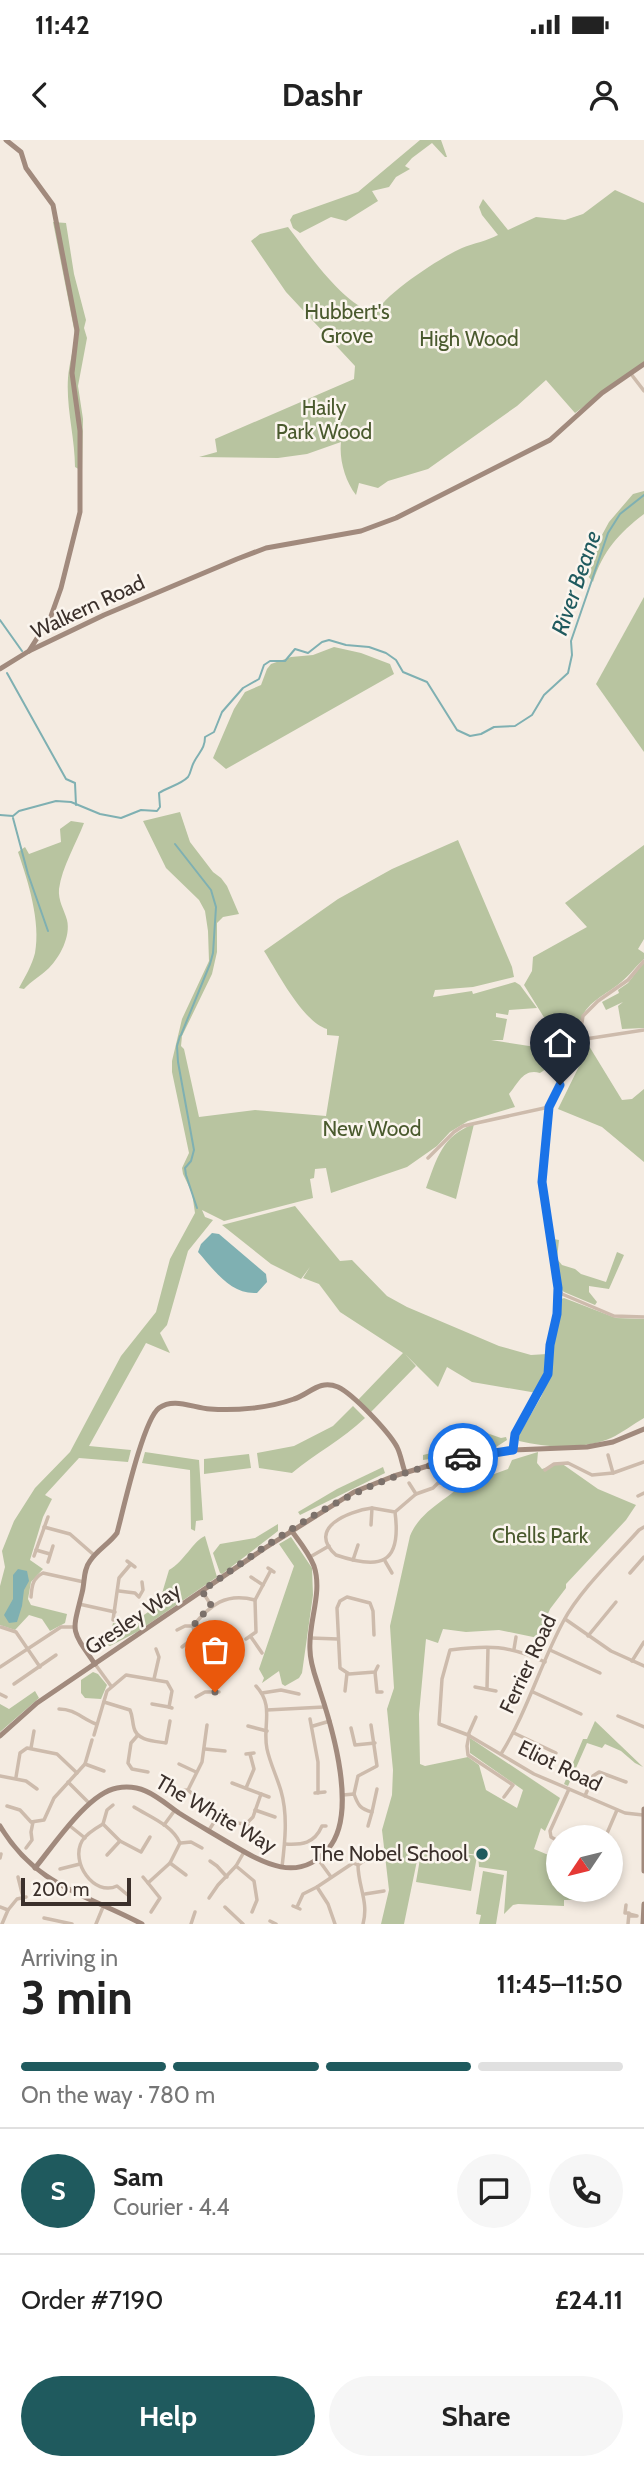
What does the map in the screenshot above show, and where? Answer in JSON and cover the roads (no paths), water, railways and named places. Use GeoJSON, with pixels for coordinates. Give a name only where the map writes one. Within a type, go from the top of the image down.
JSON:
{"type":"FeatureCollection","features":[{"type":"Feature","properties":{"kind":"street","name":"Walkern Road"},"geometry":{"type":"LineString","coordinates":[[6,140],[21,152],[26,168],[53,205],[77,330],[72,380],[80,430],[80,512],[61,589],[51,616],[29,651]]}},
{"type":"Feature","properties":{"kind":"street","name":"Walkern Road"},"geometry":{"type":"LineString","coordinates":[[29,651],[104,614],[267,548],[361,531],[396,518],[550,440],[602,393],[644,364]]}},
{"type":"Feature","properties":{"kind":"street"},"geometry":{"type":"LineString","coordinates":[[631,374],[644,391]]}},
{"type":"Feature","properties":{"kind":"street"},"geometry":{"type":"LineString","coordinates":[[0,669],[29,651]]}},
{"type":"Feature","properties":{"kind":"street"},"geometry":{"type":"LineString","coordinates":[[513,1450],[515,1434],[548,1374],[550,1345],[557,1314],[558,1288],[542,1182],[549,1107],[579,1040],[581,1022],[586,1011],[628,980],[644,961]]}},
{"type":"Feature","properties":{"kind":"street"},"geometry":{"type":"LineString","coordinates":[[579,1040],[644,1030]]}},
{"type":"Feature","properties":{"kind":"street"},"geometry":{"type":"LineString","coordinates":[[428,1158],[463,1126],[549,1107]]}},
{"type":"Feature","properties":{"kind":"street"},"geometry":{"type":"LineString","coordinates":[[558,1288],[562,1294],[614,1316],[644,1317]]}},
{"type":"Feature","properties":{"kind":"street"},"geometry":{"type":"LineString","coordinates":[[111,1686],[78,1639],[74,1627],[86,1567],[94,1555],[117,1534],[130,1497],[139,1448],[157,1409],[167,1404],[180,1403],[210,1409],[249,1407],[291,1400],[321,1385],[329,1384],[340,1388],[380,1424],[399,1451],[405,1472]]}},
{"type":"Feature","properties":{"kind":"street","name":"Gresley Way"},"geometry":{"type":"LineString","coordinates":[[0,1737],[37,1703],[291,1530],[354,1492],[405,1472],[441,1462],[513,1450],[587,1447],[613,1442],[644,1429]]}},
{"type":"Feature","properties":{"kind":"street"},"geometry":{"type":"LineString","coordinates":[[608,1455],[613,1473]]}},
{"type":"Feature","properties":{"kind":"street"},"geometry":{"type":"LineString","coordinates":[[545,1470],[554,1464],[568,1462],[590,1475],[613,1473],[644,1462]]}},
{"type":"Feature","properties":{"kind":"street"},"geometry":{"type":"LineString","coordinates":[[433,1480],[447,1483],[461,1475]]}},
{"type":"Feature","properties":{"kind":"street"},"geometry":{"type":"LineString","coordinates":[[409,1483],[416,1494]]}},
{"type":"Feature","properties":{"kind":"street"},"geometry":{"type":"LineString","coordinates":[[385,1561],[393,1550],[395,1512],[416,1494],[433,1488],[438,1483]]}},
{"type":"Feature","properties":{"kind":"street"},"geometry":{"type":"LineString","coordinates":[[638,1496],[644,1493]]}},
{"type":"Feature","properties":{"kind":"street"},"geometry":{"type":"LineString","coordinates":[[385,1561],[353,1561],[336,1555],[329,1546],[327,1532],[335,1522],[358,1510],[372,1508],[395,1512]]}},
{"type":"Feature","properties":{"kind":"street"},"geometry":{"type":"LineString","coordinates":[[370,1525],[372,1508]]}},
{"type":"Feature","properties":{"kind":"street"},"geometry":{"type":"LineString","coordinates":[[34,1556],[48,1517]]}},
{"type":"Feature","properties":{"kind":"street"},"geometry":{"type":"LineString","coordinates":[[44,1527],[70,1534],[94,1555]]}},
{"type":"Feature","properties":{"kind":"street","name":"Ferrier Road"},"geometry":{"type":"LineString","coordinates":[[501,1754],[514,1733],[565,1619],[602,1570],[644,1527]]}},
{"type":"Feature","properties":{"kind":"street"},"geometry":{"type":"LineString","coordinates":[[291,1530],[310,1557],[317,1583],[310,1638],[311,1658],[330,1721],[341,1795],[342,1819],[339,1831],[331,1847],[318,1859],[331,1877]]}},
{"type":"Feature","properties":{"kind":"street"},"geometry":{"type":"LineString","coordinates":[[353,1561],[358,1545]]}},
{"type":"Feature","properties":{"kind":"street"},"geometry":{"type":"LineString","coordinates":[[48,1562],[53,1546]]}},
{"type":"Feature","properties":{"kind":"street"},"geometry":{"type":"LineString","coordinates":[[310,1557],[329,1546]]}},
{"type":"Feature","properties":{"kind":"street"},"geometry":{"type":"LineString","coordinates":[[36,1550],[50,1554]]}},
{"type":"Feature","properties":{"kind":"street"},"geometry":{"type":"LineString","coordinates":[[630,1573],[644,1557]]}},
{"type":"Feature","properties":{"kind":"street"},"geometry":{"type":"LineString","coordinates":[[385,1561],[392,1573]]}},
{"type":"Feature","properties":{"kind":"street"},"geometry":{"type":"LineString","coordinates":[[113,1620],[119,1578],[131,1564]]}},
{"type":"Feature","properties":{"kind":"street"},"geometry":{"type":"LineString","coordinates":[[246,1639],[256,1632],[255,1601],[271,1570]]}},
{"type":"Feature","properties":{"kind":"street"},"geometry":{"type":"LineString","coordinates":[[31,1597],[36,1577],[43,1573],[84,1582]]}},
{"type":"Feature","properties":{"kind":"street"},"geometry":{"type":"LineString","coordinates":[[252,1578],[263,1585]]}},
{"type":"Feature","properties":{"kind":"street"},"geometry":{"type":"LineString","coordinates":[[118,1591],[135,1593],[139,1597],[143,1590],[142,1583]]}},
{"type":"Feature","properties":{"kind":"street"},"geometry":{"type":"LineString","coordinates":[[202,1591],[211,1605]]}},
{"type":"Feature","properties":{"kind":"street"},"geometry":{"type":"LineString","coordinates":[[374,1635],[371,1605],[366,1600],[347,1597],[340,1601],[337,1608],[340,1667],[347,1673],[375,1672]]}},
{"type":"Feature","properties":{"kind":"street"},"geometry":{"type":"LineString","coordinates":[[177,1630],[184,1626],[193,1626],[211,1605],[232,1598],[255,1601]]}},
{"type":"Feature","properties":{"kind":"street"},"geometry":{"type":"LineString","coordinates":[[589,1636],[616,1602]]}},
{"type":"Feature","properties":{"kind":"street"},"geometry":{"type":"LineString","coordinates":[[79,1604],[115,1612]]}},
{"type":"Feature","properties":{"kind":"street"},"geometry":{"type":"LineString","coordinates":[[565,1619],[611,1651],[644,1666]]}},
{"type":"Feature","properties":{"kind":"street"},"geometry":{"type":"LineString","coordinates":[[193,1626],[195,1637],[216,1671],[217,1692],[205,1692],[196,1698]]}},
{"type":"Feature","properties":{"kind":"street"},"geometry":{"type":"LineString","coordinates":[[1,1627],[16,1632],[40,1667]]}},
{"type":"Feature","properties":{"kind":"street"},"geometry":{"type":"LineString","coordinates":[[0,1667],[61,1627],[74,1627]]}},
{"type":"Feature","properties":{"kind":"street"},"geometry":{"type":"LineString","coordinates":[[181,1647],[195,1637]]}},
{"type":"Feature","properties":{"kind":"street"},"geometry":{"type":"LineString","coordinates":[[251,1637],[256,1648],[262,1653]]}},
{"type":"Feature","properties":{"kind":"street"},"geometry":{"type":"LineString","coordinates":[[514,1649],[516,1637]]}},
{"type":"Feature","properties":{"kind":"street"},"geometry":{"type":"LineString","coordinates":[[194,1664],[214,1642],[226,1638]]}},
{"type":"Feature","properties":{"kind":"street"},"geometry":{"type":"LineString","coordinates":[[310,1638],[338,1639]]}},
{"type":"Feature","properties":{"kind":"street"},"geometry":{"type":"LineString","coordinates":[[632,1661],[644,1642]]}},
{"type":"Feature","properties":{"kind":"street"},"geometry":{"type":"LineString","coordinates":[[487,1688],[488,1647],[514,1649],[545,1662]]}},
{"type":"Feature","properties":{"kind":"street","name":"Eliot Road"},"geometry":{"type":"LineString","coordinates":[[488,1647],[448,1652],[442,1679],[439,1724],[469,1735],[534,1774],[617,1810],[643,1812]]}},
{"type":"Feature","properties":{"kind":"street"},"geometry":{"type":"LineString","coordinates":[[154,1679],[159,1657],[156,1648]]}},
{"type":"Feature","properties":{"kind":"street"},"geometry":{"type":"LineString","coordinates":[[550,1650],[600,1673]]}},
{"type":"Feature","properties":{"kind":"street"},"geometry":{"type":"LineString","coordinates":[[14,1685],[56,1655]]}},
{"type":"Feature","properties":{"kind":"street"},"geometry":{"type":"LineString","coordinates":[[378,1666],[375,1672],[377,1692],[382,1692]]}},
{"type":"Feature","properties":{"kind":"street"},"geometry":{"type":"LineString","coordinates":[[216,1671],[232,1671]]}},
{"type":"Feature","properties":{"kind":"street"},"geometry":{"type":"LineString","coordinates":[[345,1691],[347,1673]]}},
{"type":"Feature","properties":{"kind":"street"},"geometry":{"type":"LineString","coordinates":[[6,1806],[20,1810],[33,1822],[45,1819],[54,1798],[85,1764],[103,1702],[111,1686],[128,1674],[165,1681],[170,1685],[170,1707],[152,1704]]}},
{"type":"Feature","properties":{"kind":"street"},"geometry":{"type":"LineString","coordinates":[[256,1686],[262,1693],[267,1710],[267,1748],[282,1793],[285,1844],[282,1867]]}},
{"type":"Feature","properties":{"kind":"street"},"geometry":{"type":"LineString","coordinates":[[475,1686],[496,1691]]}},
{"type":"Feature","properties":{"kind":"street"},"geometry":{"type":"LineString","coordinates":[[262,1693],[281,1690],[299,1694]]}},
{"type":"Feature","properties":{"kind":"street"},"geometry":{"type":"LineString","coordinates":[[533,1692],[581,1714]]}},
{"type":"Feature","properties":{"kind":"street"},"geometry":{"type":"LineString","coordinates":[[0,1694],[6,1697]]}},
{"type":"Feature","properties":{"kind":"street"},"geometry":{"type":"LineString","coordinates":[[103,1702],[131,1712],[134,1730],[138,1735],[166,1743],[170,1721]]}},
{"type":"Feature","properties":{"kind":"street"},"geometry":{"type":"LineString","coordinates":[[267,1710],[326,1707]]}},
{"type":"Feature","properties":{"kind":"street"},"geometry":{"type":"LineString","coordinates":[[63,1708],[74,1710],[84,1720],[96,1724]]}},
{"type":"Feature","properties":{"kind":"street"},"geometry":{"type":"LineString","coordinates":[[618,1716],[644,1727]]}},
{"type":"Feature","properties":{"kind":"street"},"geometry":{"type":"LineString","coordinates":[[477,1717],[469,1735],[468,1755],[513,1785],[504,1797]]}},
{"type":"Feature","properties":{"kind":"street"},"geometry":{"type":"LineString","coordinates":[[310,1719],[318,1762],[317,1793],[325,1792]]}},
{"type":"Feature","properties":{"kind":"street"},"geometry":{"type":"LineString","coordinates":[[313,1726],[330,1721]]}},
{"type":"Feature","properties":{"kind":"street"},"geometry":{"type":"LineString","coordinates":[[188,1790],[202,1762],[206,1724]]}},
{"type":"Feature","properties":{"kind":"street"},"geometry":{"type":"LineString","coordinates":[[371,1725],[377,1766],[358,1776],[354,1794],[357,1805],[372,1812]]}},
{"type":"Feature","properties":{"kind":"street"},"geometry":{"type":"LineString","coordinates":[[248,1726],[267,1731]]}},
{"type":"Feature","properties":{"kind":"street"},"geometry":{"type":"LineString","coordinates":[[351,1728],[355,1745],[374,1744]]}},
{"type":"Feature","properties":{"kind":"street"},"geometry":{"type":"LineString","coordinates":[[32,1748],[34,1731]]}},
{"type":"Feature","properties":{"kind":"street"},"geometry":{"type":"LineString","coordinates":[[514,1733],[556,1753]]}},
{"type":"Feature","properties":{"kind":"street"},"geometry":{"type":"LineString","coordinates":[[138,1735],[131,1744],[128,1763],[132,1769],[148,1772]]}},
{"type":"Feature","properties":{"kind":"street"},"geometry":{"type":"LineString","coordinates":[[16,1777],[20,1753],[23,1749],[32,1748],[57,1755],[77,1773]]}},
{"type":"Feature","properties":{"kind":"street"},"geometry":{"type":"LineString","coordinates":[[205,1749],[221,1753]]}},
{"type":"Feature","properties":{"kind":"street"},"geometry":{"type":"LineString","coordinates":[[246,1788],[254,1769],[250,1754]]}},
{"type":"Feature","properties":{"kind":"street"},"geometry":{"type":"LineString","coordinates":[[85,1764],[104,1771]]}},
{"type":"Feature","properties":{"kind":"street"},"geometry":{"type":"LineString","coordinates":[[181,1766],[196,1772]]}},
{"type":"Feature","properties":{"kind":"street"},"geometry":{"type":"LineString","coordinates":[[585,1796],[597,1772],[604,1772],[626,1782]]}},
{"type":"Feature","properties":{"kind":"street"},"geometry":{"type":"LineString","coordinates":[[0,1776],[26,1780],[37,1789]]}},
{"type":"Feature","properties":{"kind":"street"},"geometry":{"type":"LineString","coordinates":[[68,1782],[89,1803]]}},
{"type":"Feature","properties":{"kind":"street"},"geometry":{"type":"LineString","coordinates":[[229,1788],[232,1782],[269,1797]]}},
{"type":"Feature","properties":{"kind":"street","name":"The White Way"},"geometry":{"type":"LineString","coordinates":[[35,1868],[89,1803],[106,1791],[118,1787],[135,1788],[154,1794],[175,1810],[265,1863],[282,1867],[301,1866],[318,1859]]}},
{"type":"Feature","properties":{"kind":"street"},"geometry":{"type":"LineString","coordinates":[[177,1789],[188,1790],[218,1816],[240,1824],[251,1820],[261,1794]]}},
{"type":"Feature","properties":{"kind":"street"},"geometry":{"type":"LineString","coordinates":[[368,1826],[377,1789]]}},
{"type":"Feature","properties":{"kind":"street"},"geometry":{"type":"LineString","coordinates":[[553,1825],[569,1789]]}},
{"type":"Feature","properties":{"kind":"street"},"geometry":{"type":"LineString","coordinates":[[341,1795],[354,1794]]}},
{"type":"Feature","properties":{"kind":"street"},"geometry":{"type":"LineString","coordinates":[[113,1805],[107,1810],[103,1824],[85,1838],[79,1848],[80,1864],[85,1875],[102,1888],[109,1890],[117,1886]]}},
{"type":"Feature","properties":{"kind":"street"},"geometry":{"type":"LineString","coordinates":[[134,1807],[164,1825],[176,1835],[180,1843]]}},
{"type":"Feature","properties":{"kind":"street"},"geometry":{"type":"LineString","coordinates":[[164,1825],[175,1810]]}},
{"type":"Feature","properties":{"kind":"street"},"geometry":{"type":"LineString","coordinates":[[256,1810],[275,1817]]}},
{"type":"Feature","properties":{"kind":"street"},"geometry":{"type":"LineString","coordinates":[[611,1825],[617,1810]]}},
{"type":"Feature","properties":{"kind":"street"},"geometry":{"type":"LineString","coordinates":[[643,1812],[644,1871]]}},
{"type":"Feature","properties":{"kind":"street"},"geometry":{"type":"LineString","coordinates":[[209,1830],[218,1816]]}},
{"type":"Feature","properties":{"kind":"street"},"geometry":{"type":"LineString","coordinates":[[26,1848],[32,1840],[33,1822]]}},
{"type":"Feature","properties":{"kind":"street"},"geometry":{"type":"LineString","coordinates":[[247,1823],[255,1838],[266,1844]]}},
{"type":"Feature","properties":{"kind":"street"},"geometry":{"type":"LineString","coordinates":[[103,1824],[120,1841],[141,1852]]}},
{"type":"Feature","properties":{"kind":"street"},"geometry":{"type":"LineString","coordinates":[[0,1826],[15,1849],[56,1884],[142,1924]]}},
{"type":"Feature","properties":{"kind":"street"},"geometry":{"type":"LineString","coordinates":[[70,1826],[85,1838]]}},
{"type":"Feature","properties":{"kind":"street"},"geometry":{"type":"LineString","coordinates":[[285,1844],[300,1845],[312,1841],[321,1826],[326,1826]]}},
{"type":"Feature","properties":{"kind":"street"},"geometry":{"type":"LineString","coordinates":[[138,1857],[150,1837]]}},
{"type":"Feature","properties":{"kind":"street"},"geometry":{"type":"LineString","coordinates":[[107,1855],[120,1841]]}},
{"type":"Feature","properties":{"kind":"street"},"geometry":{"type":"LineString","coordinates":[[180,1843],[191,1842],[201,1848]]}},
{"type":"Feature","properties":{"kind":"street"},"geometry":{"type":"LineString","coordinates":[[148,1883],[170,1863],[180,1843]]}},
{"type":"Feature","properties":{"kind":"street"},"geometry":{"type":"LineString","coordinates":[[209,1898],[236,1866],[244,1852]]}},
{"type":"Feature","properties":{"kind":"street"},"geometry":{"type":"LineString","coordinates":[[296,1907],[303,1894],[353,1863],[358,1865],[372,1856]]}},
{"type":"Feature","properties":{"kind":"street"},"geometry":{"type":"LineString","coordinates":[[210,1861],[218,1864],[226,1877]]}},
{"type":"Feature","properties":{"kind":"street"},"geometry":{"type":"LineString","coordinates":[[170,1863],[186,1875]]}},
{"type":"Feature","properties":{"kind":"street"},"geometry":{"type":"LineString","coordinates":[[61,1868],[80,1864]]}},
{"type":"Feature","properties":{"kind":"street"},"geometry":{"type":"LineString","coordinates":[[358,1865],[358,1877],[365,1894],[363,1924]]}},
{"type":"Feature","properties":{"kind":"street"},"geometry":{"type":"LineString","coordinates":[[236,1866],[254,1881],[257,1900],[252,1912]]}},
{"type":"Feature","properties":{"kind":"street"},"geometry":{"type":"LineString","coordinates":[[2,1924],[11,1904],[24,1897],[18,1877]]}},
{"type":"Feature","properties":{"kind":"street"},"geometry":{"type":"LineString","coordinates":[[143,1877],[160,1898]]}},
{"type":"Feature","properties":{"kind":"street"},"geometry":{"type":"LineString","coordinates":[[113,1881],[129,1896]]}},
{"type":"Feature","properties":{"kind":"street"},"geometry":{"type":"LineString","coordinates":[[317,1887],[328,1904],[335,1924]]}},
{"type":"Feature","properties":{"kind":"street"},"geometry":{"type":"LineString","coordinates":[[365,1894],[384,1891]]}},
{"type":"Feature","properties":{"kind":"street"},"geometry":{"type":"LineString","coordinates":[[151,1912],[165,1895]]}},
{"type":"Feature","properties":{"kind":"street"},"geometry":{"type":"LineString","coordinates":[[643,1924],[641,1916],[644,1904]]}},
{"type":"Feature","properties":{"kind":"street"},"geometry":{"type":"LineString","coordinates":[[626,1905],[628,1924]]}},
{"type":"Feature","properties":{"kind":"street"},"geometry":{"type":"LineString","coordinates":[[0,1907],[8,1910]]}},
{"type":"Feature","properties":{"kind":"street"},"geometry":{"type":"LineString","coordinates":[[96,1924],[103,1907]]}},
{"type":"Feature","properties":{"kind":"street"},"geometry":{"type":"LineString","coordinates":[[225,1907],[243,1924]]}},
{"type":"Feature","properties":{"kind":"street"},"geometry":{"type":"LineString","coordinates":[[191,1924],[195,1912]]}},
{"type":"Feature","properties":{"kind":"street"},"geometry":{"type":"LineString","coordinates":[[44,1918],[72,1924]]}},
{"type":"Feature","properties":{"kind":"street"},"geometry":{"type":"LineString","coordinates":[[271,1921],[276,1924]]}},
{"type":"Feature","properties":{"kind":"water"},"geometry":{"type":"Polygon","coordinates":[[[212,1233],[219,1234],[266,1274],[267,1282],[257,1293],[248,1293],[231,1286],[198,1252],[201,1244],[212,1233]]]}},
{"type":"Feature","properties":{"kind":"water"},"geometry":{"type":"Polygon","coordinates":[[[18,1569],[27,1571],[29,1581],[24,1590],[17,1622],[9,1623],[4,1615],[13,1599],[13,1575],[18,1569]]]}},
{"type":"Feature","properties":{"kind":"waterway","name":"River Beane"},"geometry":{"type":"LineString","coordinates":[[0,815],[13,816],[19,811],[56,801],[71,802],[100,814],[121,818],[141,810],[157,811],[160,807],[159,793],[188,777],[203,748],[205,737],[214,732],[222,712],[243,688],[259,679],[264,665],[270,661],[285,661],[295,649],[308,653],[329,640],[369,647],[396,660],[403,672],[427,682],[457,730],[470,736],[494,727],[515,726],[532,715],[544,695],[568,673],[572,655],[571,641],[608,533],[620,514],[644,495]]}},
{"type":"Feature","properties":{"kind":"waterway"},"geometry":{"type":"LineString","coordinates":[[0,620],[22,651]]}},
{"type":"Feature","properties":{"kind":"waterway"},"geometry":{"type":"LineString","coordinates":[[7,673],[66,779],[75,783],[76,805]]}},
{"type":"Feature","properties":{"kind":"waterway"},"geometry":{"type":"LineString","coordinates":[[13,818],[28,874],[48,931]]}},
{"type":"Feature","properties":{"kind":"waterway"},"geometry":{"type":"LineString","coordinates":[[175,844],[211,890],[216,907],[210,964],[181,1035]]}},
{"type":"Feature","properties":{"kind":"waterway"},"geometry":{"type":"LineString","coordinates":[[180,1036],[177,1046],[178,1062],[194,1150],[191,1161],[185,1168],[197,1208]]}},
{"type":"Feature","properties":{"kind":"place","name":"The Nobel School"},"geometry":{"type":"Point","coordinates":[482,1854]}},
{"type":"Feature","properties":{"kind":"park label","name":"Hubbert's Grove"},"geometry":{"type":"Point","coordinates":[347,324]}},
{"type":"Feature","properties":{"kind":"park label","name":"High Wood"},"geometry":{"type":"Point","coordinates":[469,339]}},
{"type":"Feature","properties":{"kind":"park label","name":"Haily Park Wood"},"geometry":{"type":"Point","coordinates":[324,420]}},
{"type":"Feature","properties":{"kind":"park label","name":"New Wood"},"geometry":{"type":"Point","coordinates":[372,1129]}},
{"type":"Feature","properties":{"kind":"park label","name":"Chells Park"},"geometry":{"type":"Point","coordinates":[540,1536]}}]}
